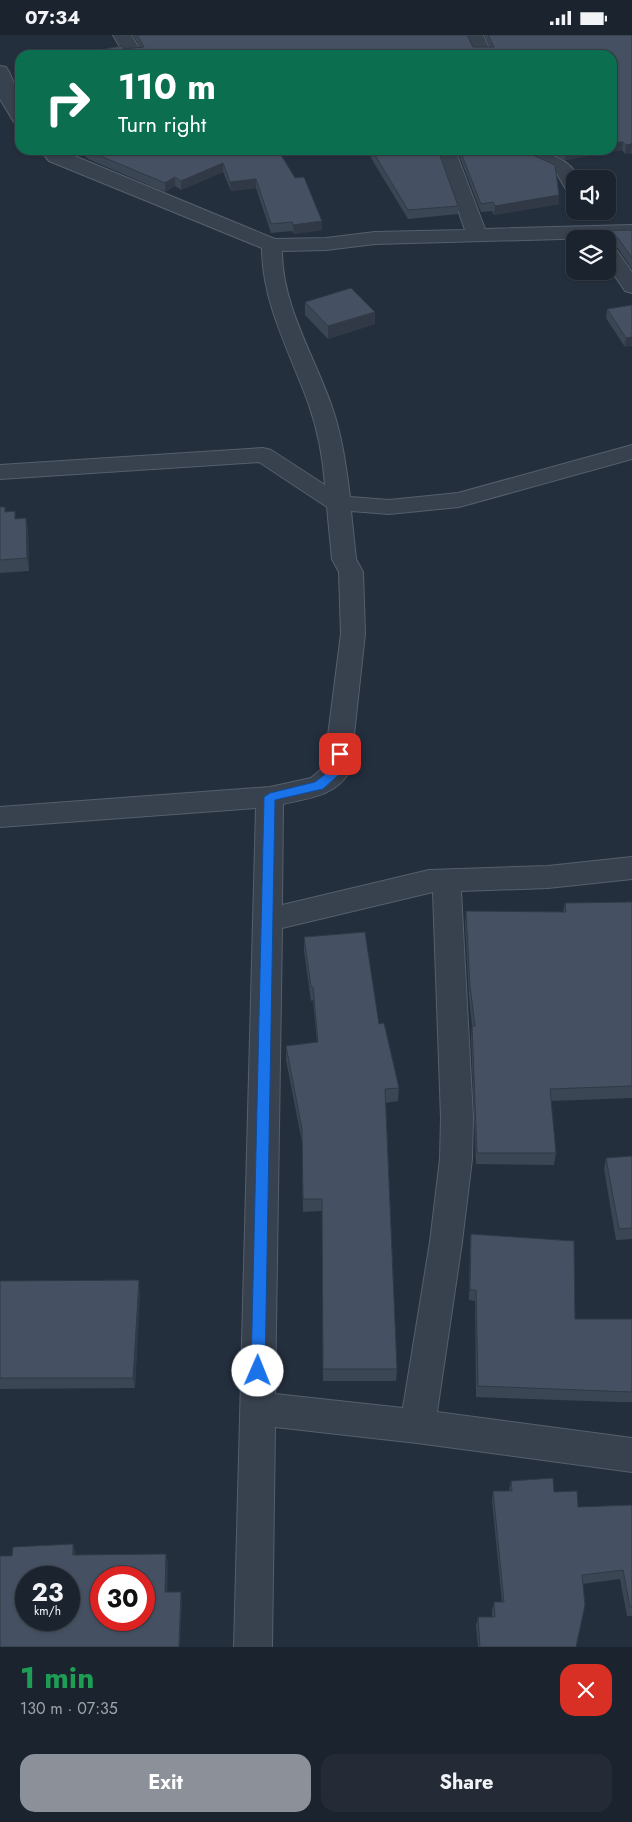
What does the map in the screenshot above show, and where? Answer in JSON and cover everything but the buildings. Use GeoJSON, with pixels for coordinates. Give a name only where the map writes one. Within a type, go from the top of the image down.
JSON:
{"type":"FeatureCollection","features":[{"type":"Feature","properties":{"kind":"street"},"geometry":{"type":"LineString","coordinates":[[122,35],[131,50]]}},
{"type":"Feature","properties":{"kind":"street"},"geometry":{"type":"LineString","coordinates":[[474,35],[481,50]]}},
{"type":"Feature","properties":{"kind":"street"},"geometry":{"type":"LineString","coordinates":[[0,71],[6,94],[15,109]]}},
{"type":"Feature","properties":{"kind":"street"},"geometry":{"type":"LineString","coordinates":[[59,155],[65,161],[272,245],[326,244],[375,238],[477,235],[566,236]]}},
{"type":"Feature","properties":{"kind":"street"},"geometry":{"type":"LineString","coordinates":[[448,155],[477,235]]}},
{"type":"Feature","properties":{"kind":"street"},"geometry":{"type":"LineString","coordinates":[[534,155],[551,161],[563,168],[566,173]]}},
{"type":"Feature","properties":{"kind":"street"},"geometry":{"type":"LineString","coordinates":[[616,233],[632,231]]}},
{"type":"Feature","properties":{"kind":"street"},"geometry":{"type":"LineString","coordinates":[[0,817],[270,797],[319,786],[337,771],[354,634],[351,572],[344,559],[332,447],[321,407],[280,304],[272,266],[272,245]]}},
{"type":"Feature","properties":{"kind":"street"},"geometry":{"type":"LineString","coordinates":[[616,263],[632,287]]}},
{"type":"Feature","properties":{"kind":"street"},"geometry":{"type":"LineString","coordinates":[[0,472],[263,455],[338,503],[389,507],[459,500],[632,452]]}},
{"type":"Feature","properties":{"kind":"street"},"geometry":{"type":"LineString","coordinates":[[253,1647],[270,797]]}},
{"type":"Feature","properties":{"kind":"street"},"geometry":{"type":"LineString","coordinates":[[267,920],[429,881],[548,877],[632,869]]}},
{"type":"Feature","properties":{"kind":"street"},"geometry":{"type":"LineString","coordinates":[[417,1426],[446,1242],[456,1159],[457,1118],[447,881]]}},
{"type":"Feature","properties":{"kind":"street"},"geometry":{"type":"LineString","coordinates":[[258,1409],[417,1426],[632,1455]]}},
{"type":"Feature","properties":{"kind":"route"},"geometry":{"type":"LineString","coordinates":[[258,1371],[270,797],[319,786],[337,771],[340,754]]}}]}
